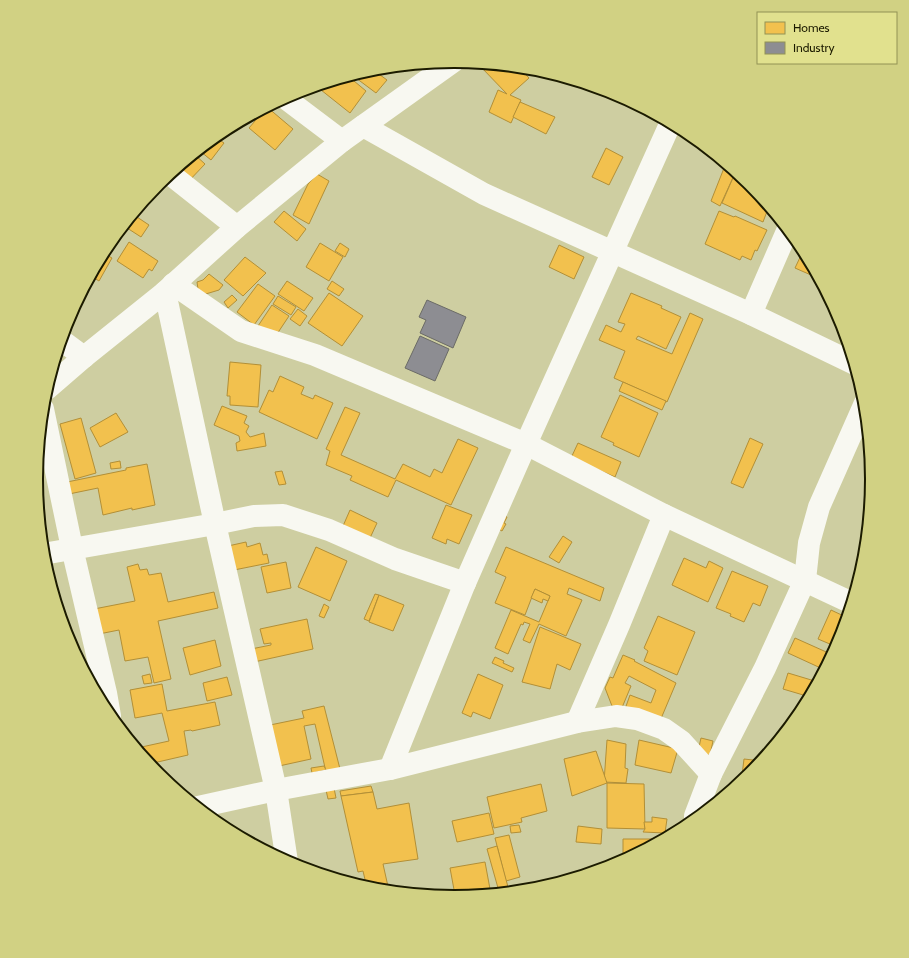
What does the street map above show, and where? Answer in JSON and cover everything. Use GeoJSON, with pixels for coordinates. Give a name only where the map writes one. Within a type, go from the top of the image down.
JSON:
{"type":"FeatureCollection","features":[{"type":"Feature","properties":{"kind":"street"},"geometry":{"type":"LineString","coordinates":[[55,382],[84,356],[169,288],[237,227],[342,141],[444,68]]}},
{"type":"Feature","properties":{"kind":"street"},"geometry":{"type":"LineString","coordinates":[[290,102],[342,141]]}},
{"type":"Feature","properties":{"kind":"street"},"geometry":{"type":"LineString","coordinates":[[363,126],[484,194],[751,314],[848,361]]}},
{"type":"Feature","properties":{"kind":"street"},"geometry":{"type":"LineString","coordinates":[[390,770],[465,583],[668,128]]}},
{"type":"Feature","properties":{"kind":"street"},"geometry":{"type":"LineString","coordinates":[[175,178],[237,227]]}},
{"type":"Feature","properties":{"kind":"street"},"geometry":{"type":"LineString","coordinates":[[751,314],[786,234]]}},
{"type":"Feature","properties":{"kind":"street"},"geometry":{"type":"LineString","coordinates":[[169,288],[241,331],[315,355],[526,444],[664,514],[848,600]]}},
{"type":"Feature","properties":{"kind":"street"},"geometry":{"type":"LineString","coordinates":[[169,288],[215,524],[276,790],[287,854]]}},
{"type":"Feature","properties":{"kind":"street"},"geometry":{"type":"LineString","coordinates":[[66,344],[84,356]]}},
{"type":"Feature","properties":{"kind":"street"},"geometry":{"type":"LineString","coordinates":[[697,811],[711,774],[765,668],[805,580],[810,543],[819,507],[860,415]]}},
{"type":"Feature","properties":{"kind":"street"},"geometry":{"type":"LineString","coordinates":[[47,427],[72,548],[107,700]]}},
{"type":"Feature","properties":{"kind":"street"},"geometry":{"type":"LineString","coordinates":[[577,722],[619,625],[664,514]]}},
{"type":"Feature","properties":{"kind":"street"},"geometry":{"type":"LineString","coordinates":[[50,553],[254,516],[283,515],[329,530],[395,559],[465,583]]}},
{"type":"Feature","properties":{"kind":"street"},"geometry":{"type":"LineString","coordinates":[[205,806],[276,790],[390,770],[577,722],[616,716],[637,719],[664,729],[681,741],[711,774]]}},
{"type":"Feature","properties":{"kind":"building: Homes"},"geometry":{"type":"Polygon","coordinates":[[[482,68],[525,74],[529,78],[510,95],[521,100],[511,123],[489,112],[498,90],[507,94],[482,68]]]}},
{"type":"Feature","properties":{"kind":"building: Homes"},"geometry":{"type":"Polygon","coordinates":[[[379,74],[387,80],[376,93],[358,79],[379,74]]]}},
{"type":"Feature","properties":{"kind":"building: Homes"},"geometry":{"type":"Polygon","coordinates":[[[353,81],[366,91],[350,113],[321,90],[353,81]]]}},
{"type":"Feature","properties":{"kind":"building: Homes"},"geometry":{"type":"Polygon","coordinates":[[[520,102],[555,117],[546,134],[513,117],[520,102]]]}},
{"type":"Feature","properties":{"kind":"building: Homes"},"geometry":{"type":"Polygon","coordinates":[[[271,110],[293,129],[275,150],[249,128],[257,118],[271,110]]]}},
{"type":"Feature","properties":{"kind":"building: Homes"},"geometry":{"type":"Polygon","coordinates":[[[221,141],[224,143],[211,160],[203,154],[221,141]]]}},
{"type":"Feature","properties":{"kind":"building: Homes"},"geometry":{"type":"Polygon","coordinates":[[[606,148],[623,157],[609,185],[592,177],[606,148]]]}},
{"type":"Feature","properties":{"kind":"building: Homes"},"geometry":{"type":"Polygon","coordinates":[[[198,158],[205,164],[186,184],[177,175],[198,158]]]}},
{"type":"Feature","properties":{"kind":"building: Homes"},"geometry":{"type":"Polygon","coordinates":[[[724,168],[733,177],[720,206],[711,201],[724,168]]]}},
{"type":"Feature","properties":{"kind":"building: Homes"},"geometry":{"type":"Polygon","coordinates":[[[317,174],[329,181],[309,224],[293,215],[308,184],[317,174]]]}},
{"type":"Feature","properties":{"kind":"building: Homes"},"geometry":{"type":"Polygon","coordinates":[[[733,177],[767,211],[763,222],[722,203],[733,177]]]}},
{"type":"Feature","properties":{"kind":"building: Homes"},"geometry":{"type":"Polygon","coordinates":[[[284,211],[306,229],[297,241],[274,222],[284,211]]]}},
{"type":"Feature","properties":{"kind":"building: Homes"},"geometry":{"type":"Polygon","coordinates":[[[719,211],[734,217],[735,216],[767,230],[751,260],[742,256],[740,260],[705,244],[719,211]]]}},
{"type":"Feature","properties":{"kind":"building: Homes"},"geometry":{"type":"Polygon","coordinates":[[[137,217],[149,225],[141,237],[128,228],[137,217]]]}},
{"type":"Feature","properties":{"kind":"building: Homes"},"geometry":{"type":"Polygon","coordinates":[[[129,242],[158,261],[152,271],[149,269],[143,278],[117,261],[129,242]]]}},
{"type":"Feature","properties":{"kind":"building: Homes"},"geometry":{"type":"Polygon","coordinates":[[[320,243],[343,257],[329,281],[306,267],[320,243]]]}},
{"type":"Feature","properties":{"kind":"building: Homes"},"geometry":{"type":"Polygon","coordinates":[[[340,243],[349,249],[345,257],[335,251],[340,243]]]}},
{"type":"Feature","properties":{"kind":"building: Homes"},"geometry":{"type":"Polygon","coordinates":[[[559,245],[584,257],[574,279],[549,267],[559,245]]]}},
{"type":"Feature","properties":{"kind":"building: Homes"},"geometry":{"type":"Polygon","coordinates":[[[108,256],[112,258],[99,281],[95,279],[108,256]]]}},
{"type":"Feature","properties":{"kind":"building: Homes"},"geometry":{"type":"Polygon","coordinates":[[[801,256],[812,276],[795,268],[801,256]]]}},
{"type":"Feature","properties":{"kind":"building: Homes"},"geometry":{"type":"Polygon","coordinates":[[[245,257],[266,273],[243,296],[224,280],[245,257]]]}},
{"type":"Feature","properties":{"kind":"building: Homes"},"geometry":{"type":"Polygon","coordinates":[[[209,274],[223,285],[219,290],[199,296],[197,282],[203,280],[209,274]]]}},
{"type":"Feature","properties":{"kind":"building: Homes"},"geometry":{"type":"Polygon","coordinates":[[[287,281],[313,298],[304,311],[278,294],[287,281]]]}},
{"type":"Feature","properties":{"kind":"building: Homes"},"geometry":{"type":"Polygon","coordinates":[[[332,281],[344,289],[339,296],[327,289],[332,281]]]}},
{"type":"Feature","properties":{"kind":"building: Homes"},"geometry":{"type":"Polygon","coordinates":[[[258,284],[275,296],[254,325],[237,312],[258,284]]]}},
{"type":"Feature","properties":{"kind":"building: Homes"},"geometry":{"type":"Polygon","coordinates":[[[329,293],[363,316],[342,346],[308,323],[329,293]]]}},
{"type":"Feature","properties":{"kind":"building: Homes"},"geometry":{"type":"Polygon","coordinates":[[[631,293],[662,306],[661,308],[681,317],[666,349],[638,336],[636,339],[672,354],[690,313],[703,319],[667,402],[614,378],[625,351],[599,340],[606,325],[621,332],[625,324],[618,322],[631,293]]]}},
{"type":"Feature","properties":{"kind":"building: Homes"},"geometry":{"type":"Polygon","coordinates":[[[232,295],[237,300],[228,308],[224,302],[232,295]]]}},
{"type":"Feature","properties":{"kind":"building: Homes"},"geometry":{"type":"Polygon","coordinates":[[[278,296],[296,307],[291,315],[273,304],[278,296]]]}},
{"type":"Feature","properties":{"kind":"building: Homes"},"geometry":{"type":"Polygon","coordinates":[[[272,305],[289,316],[275,337],[258,326],[272,305]]]}},
{"type":"Feature","properties":{"kind":"building: Homes"},"geometry":{"type":"Polygon","coordinates":[[[298,309],[307,316],[300,326],[290,319],[298,309]]]}},
{"type":"Feature","properties":{"kind":"building: Homes"},"geometry":{"type":"Polygon","coordinates":[[[230,362],[261,365],[258,407],[230,405],[230,396],[227,396],[230,362]]]}},
{"type":"Feature","properties":{"kind":"building: Homes"},"geometry":{"type":"Polygon","coordinates":[[[280,376],[304,387],[301,394],[313,399],[315,395],[333,403],[317,439],[259,412],[269,390],[273,392],[280,376]]]}},
{"type":"Feature","properties":{"kind":"building: Homes"},"geometry":{"type":"Polygon","coordinates":[[[623,382],[666,401],[662,410],[619,391],[623,382]]]}},
{"type":"Feature","properties":{"kind":"building: Homes"},"geometry":{"type":"Polygon","coordinates":[[[620,395],[658,413],[639,457],[613,445],[614,443],[601,437],[620,395]]]}},
{"type":"Feature","properties":{"kind":"building: Homes"},"geometry":{"type":"Polygon","coordinates":[[[222,406],[247,416],[244,423],[249,426],[246,432],[250,437],[264,433],[266,446],[237,451],[236,443],[240,441],[239,436],[214,425],[222,406]]]}},
{"type":"Feature","properties":{"kind":"building: Homes"},"geometry":{"type":"Polygon","coordinates":[[[345,407],[360,413],[341,455],[395,479],[403,464],[430,477],[434,469],[442,473],[458,439],[478,448],[451,505],[396,480],[388,497],[350,480],[352,476],[326,465],[330,451],[326,449],[345,407]]]}},
{"type":"Feature","properties":{"kind":"building: Homes"},"geometry":{"type":"Polygon","coordinates":[[[116,413],[128,432],[100,447],[90,428],[116,413]]]}},
{"type":"Feature","properties":{"kind":"building: Homes"},"geometry":{"type":"Polygon","coordinates":[[[81,418],[96,473],[75,479],[60,424],[81,418]]]}},
{"type":"Feature","properties":{"kind":"building: Homes"},"geometry":{"type":"Polygon","coordinates":[[[750,438],[763,444],[743,488],[731,483],[750,438]]]}},
{"type":"Feature","properties":{"kind":"building: Homes"},"geometry":{"type":"Polygon","coordinates":[[[578,443],[621,462],[615,477],[571,458],[578,443]]]}},
{"type":"Feature","properties":{"kind":"building: Homes"},"geometry":{"type":"Polygon","coordinates":[[[120,461],[121,468],[111,469],[110,463],[120,461]]]}},
{"type":"Feature","properties":{"kind":"building: Homes"},"geometry":{"type":"Polygon","coordinates":[[[147,464],[155,505],[132,510],[132,508],[103,515],[98,488],[69,494],[67,482],[126,470],[126,468],[147,464]]]}},
{"type":"Feature","properties":{"kind":"building: Homes"},"geometry":{"type":"Polygon","coordinates":[[[282,471],[286,484],[279,485],[275,472],[282,471]]]}},
{"type":"Feature","properties":{"kind":"building: Homes"},"geometry":{"type":"Polygon","coordinates":[[[446,505],[472,515],[459,544],[447,539],[446,544],[432,538],[446,505]]]}},
{"type":"Feature","properties":{"kind":"building: Homes"},"geometry":{"type":"Polygon","coordinates":[[[350,510],[377,523],[370,538],[343,526],[350,510]]]}},
{"type":"Feature","properties":{"kind":"building: Homes"},"geometry":{"type":"Polygon","coordinates":[[[505,516],[507,517],[504,523],[506,524],[502,531],[493,526],[505,516]]]}},
{"type":"Feature","properties":{"kind":"building: Homes"},"geometry":{"type":"Polygon","coordinates":[[[563,536],[572,542],[559,563],[549,557],[563,536]]]}},
{"type":"Feature","properties":{"kind":"building: Homes"},"geometry":{"type":"Polygon","coordinates":[[[246,542],[247,547],[260,543],[263,555],[267,554],[269,563],[234,570],[228,546],[246,542]]]}},
{"type":"Feature","properties":{"kind":"building: Homes"},"geometry":{"type":"Polygon","coordinates":[[[316,547],[347,561],[330,601],[298,587],[316,547]]]}},
{"type":"Feature","properties":{"kind":"building: Homes"},"geometry":{"type":"Polygon","coordinates":[[[506,547],[604,588],[600,601],[569,588],[567,594],[582,600],[566,636],[539,624],[530,643],[523,640],[530,624],[524,622],[523,625],[521,624],[508,654],[495,648],[511,610],[539,622],[550,596],[535,589],[525,615],[495,603],[506,577],[495,572],[506,547]]]}},
{"type":"Feature","properties":{"kind":"building: Homes"},"geometry":{"type":"Polygon","coordinates":[[[684,558],[706,568],[709,561],[723,568],[708,602],[672,585],[684,558]]]}},
{"type":"Feature","properties":{"kind":"building: Homes"},"geometry":{"type":"Polygon","coordinates":[[[286,562],[291,588],[267,593],[261,567],[286,562]]]}},
{"type":"Feature","properties":{"kind":"building: Homes"},"geometry":{"type":"Polygon","coordinates":[[[138,564],[140,570],[147,569],[149,575],[161,573],[168,602],[214,592],[218,608],[158,621],[171,679],[154,683],[148,657],[125,661],[119,630],[99,634],[94,609],[135,601],[127,567],[138,564]]]}},
{"type":"Feature","properties":{"kind":"building: Homes"},"geometry":{"type":"Polygon","coordinates":[[[732,571],[768,586],[760,606],[753,603],[744,622],[730,616],[731,614],[716,608],[732,571]]]}},
{"type":"Feature","properties":{"kind":"building: Homes"},"geometry":{"type":"Polygon","coordinates":[[[535,589],[550,596],[548,601],[543,599],[542,603],[531,598],[535,589]]]}},
{"type":"Feature","properties":{"kind":"building: Homes"},"geometry":{"type":"Polygon","coordinates":[[[375,594],[379,595],[369,621],[364,619],[375,594]]]}},
{"type":"Feature","properties":{"kind":"building: Homes"},"geometry":{"type":"Polygon","coordinates":[[[379,595],[404,605],[393,631],[369,622],[379,595]]]}},
{"type":"Feature","properties":{"kind":"building: Homes"},"geometry":{"type":"Polygon","coordinates":[[[324,604],[329,607],[324,618],[319,616],[324,604]]]}},
{"type":"Feature","properties":{"kind":"building: Homes"},"geometry":{"type":"Polygon","coordinates":[[[831,610],[842,615],[831,645],[818,639],[831,610]]]}},
{"type":"Feature","properties":{"kind":"building: Homes"},"geometry":{"type":"Polygon","coordinates":[[[658,616],[695,632],[677,675],[644,661],[648,651],[644,648],[658,616]]]}},
{"type":"Feature","properties":{"kind":"building: Homes"},"geometry":{"type":"Polygon","coordinates":[[[307,619],[313,649],[254,662],[251,649],[271,645],[271,643],[264,644],[260,629],[307,619]]]}},
{"type":"Feature","properties":{"kind":"building: Homes"},"geometry":{"type":"Polygon","coordinates":[[[540,627],[581,644],[570,670],[557,664],[550,689],[522,682],[540,627]]]}},
{"type":"Feature","properties":{"kind":"building: Homes"},"geometry":{"type":"Polygon","coordinates":[[[795,638],[828,653],[820,668],[788,653],[795,638]]]}},
{"type":"Feature","properties":{"kind":"building: Homes"},"geometry":{"type":"Polygon","coordinates":[[[215,640],[221,666],[190,675],[183,648],[215,640]]]}},
{"type":"Feature","properties":{"kind":"building: Homes"},"geometry":{"type":"Polygon","coordinates":[[[623,655],[676,683],[660,721],[625,709],[630,695],[651,703],[656,690],[629,676],[625,683],[631,686],[621,710],[612,706],[605,688],[610,677],[613,678],[623,655]]]}},
{"type":"Feature","properties":{"kind":"building: Homes"},"geometry":{"type":"Polygon","coordinates":[[[495,657],[514,668],[512,672],[492,663],[495,657]]]}},
{"type":"Feature","properties":{"kind":"building: Homes"},"geometry":{"type":"Polygon","coordinates":[[[788,673],[813,681],[805,695],[783,689],[788,673]]]}},
{"type":"Feature","properties":{"kind":"building: Homes"},"geometry":{"type":"Polygon","coordinates":[[[150,674],[152,683],[144,684],[142,676],[150,674]]]}},
{"type":"Feature","properties":{"kind":"building: Homes"},"geometry":{"type":"Polygon","coordinates":[[[478,674],[503,685],[490,719],[473,712],[471,717],[462,713],[478,674]]]}},
{"type":"Feature","properties":{"kind":"building: Homes"},"geometry":{"type":"Polygon","coordinates":[[[227,677],[232,695],[207,701],[203,683],[227,677]]]}},
{"type":"Feature","properties":{"kind":"building: Homes"},"geometry":{"type":"Polygon","coordinates":[[[162,684],[167,711],[215,702],[220,725],[192,731],[184,731],[188,755],[157,762],[142,747],[169,741],[162,713],[135,718],[130,690],[162,684]]]}},
{"type":"Feature","properties":{"kind":"building: Homes"},"geometry":{"type":"Polygon","coordinates":[[[324,706],[340,769],[326,772],[315,724],[304,726],[311,759],[279,766],[270,725],[304,718],[302,711],[324,706]]]}},
{"type":"Feature","properties":{"kind":"building: Homes"},"geometry":{"type":"Polygon","coordinates":[[[701,738],[713,741],[710,755],[701,754],[699,747],[701,738]]]}},
{"type":"Feature","properties":{"kind":"building: Homes"},"geometry":{"type":"Polygon","coordinates":[[[607,740],[626,744],[625,768],[628,769],[626,783],[604,782],[607,740]]]}},
{"type":"Feature","properties":{"kind":"building: Homes"},"geometry":{"type":"Polygon","coordinates":[[[639,740],[678,749],[671,773],[635,765],[639,740]]]}},
{"type":"Feature","properties":{"kind":"building: Homes"},"geometry":{"type":"Polygon","coordinates":[[[596,751],[607,783],[572,796],[564,759],[596,751]]]}},
{"type":"Feature","properties":{"kind":"building: Homes"},"geometry":{"type":"Polygon","coordinates":[[[744,759],[754,760],[745,770],[742,773],[744,759]]]}},
{"type":"Feature","properties":{"kind":"building: Homes"},"geometry":{"type":"Polygon","coordinates":[[[324,766],[326,770],[312,773],[311,768],[324,766]]]}},
{"type":"Feature","properties":{"kind":"building: Homes"},"geometry":{"type":"Polygon","coordinates":[[[607,783],[644,784],[645,829],[607,828],[607,783]]]}},
{"type":"Feature","properties":{"kind":"building: Homes"},"geometry":{"type":"Polygon","coordinates":[[[541,784],[547,811],[521,818],[522,822],[494,828],[487,797],[541,784]]]}},
{"type":"Feature","properties":{"kind":"building: Homes"},"geometry":{"type":"Polygon","coordinates":[[[371,786],[373,792],[341,796],[340,791],[371,786]]]}},
{"type":"Feature","properties":{"kind":"building: Homes"},"geometry":{"type":"Polygon","coordinates":[[[334,788],[336,798],[328,799],[326,790],[334,788]]]}},
{"type":"Feature","properties":{"kind":"building: Homes"},"geometry":{"type":"Polygon","coordinates":[[[373,792],[377,809],[409,803],[418,859],[383,864],[388,885],[365,881],[363,871],[358,872],[341,796],[373,792]]]}},
{"type":"Feature","properties":{"kind":"building: Homes"},"geometry":{"type":"Polygon","coordinates":[[[489,813],[494,834],[457,842],[452,821],[489,813]]]}},
{"type":"Feature","properties":{"kind":"building: Homes"},"geometry":{"type":"Polygon","coordinates":[[[652,817],[667,819],[665,832],[643,832],[645,829],[644,822],[652,822],[652,817]]]}},
{"type":"Feature","properties":{"kind":"building: Homes"},"geometry":{"type":"Polygon","coordinates":[[[519,825],[521,832],[511,833],[510,826],[519,825]]]}},
{"type":"Feature","properties":{"kind":"building: Homes"},"geometry":{"type":"Polygon","coordinates":[[[578,826],[602,829],[601,844],[576,842],[578,826]]]}},
{"type":"Feature","properties":{"kind":"building: Homes"},"geometry":{"type":"Polygon","coordinates":[[[509,835],[520,877],[506,881],[495,838],[509,835]]]}},
{"type":"Feature","properties":{"kind":"building: Homes"},"geometry":{"type":"Polygon","coordinates":[[[623,839],[653,839],[637,848],[623,854],[623,839]]]}},
{"type":"Feature","properties":{"kind":"building: Homes"},"geometry":{"type":"Polygon","coordinates":[[[497,846],[508,887],[498,888],[487,849],[497,846]]]}},
{"type":"Feature","properties":{"kind":"building: Homes"},"geometry":{"type":"Polygon","coordinates":[[[485,862],[490,889],[454,890],[450,868],[485,862]]]}},
{"type":"Feature","properties":{"kind":"building: Industry"},"geometry":{"type":"Polygon","coordinates":[[[427,300],[466,317],[453,348],[420,333],[426,320],[419,317],[427,300]]]}},
{"type":"Feature","properties":{"kind":"building: Industry"},"geometry":{"type":"Polygon","coordinates":[[[420,336],[449,349],[435,381],[405,368],[420,336]]]}}]}
